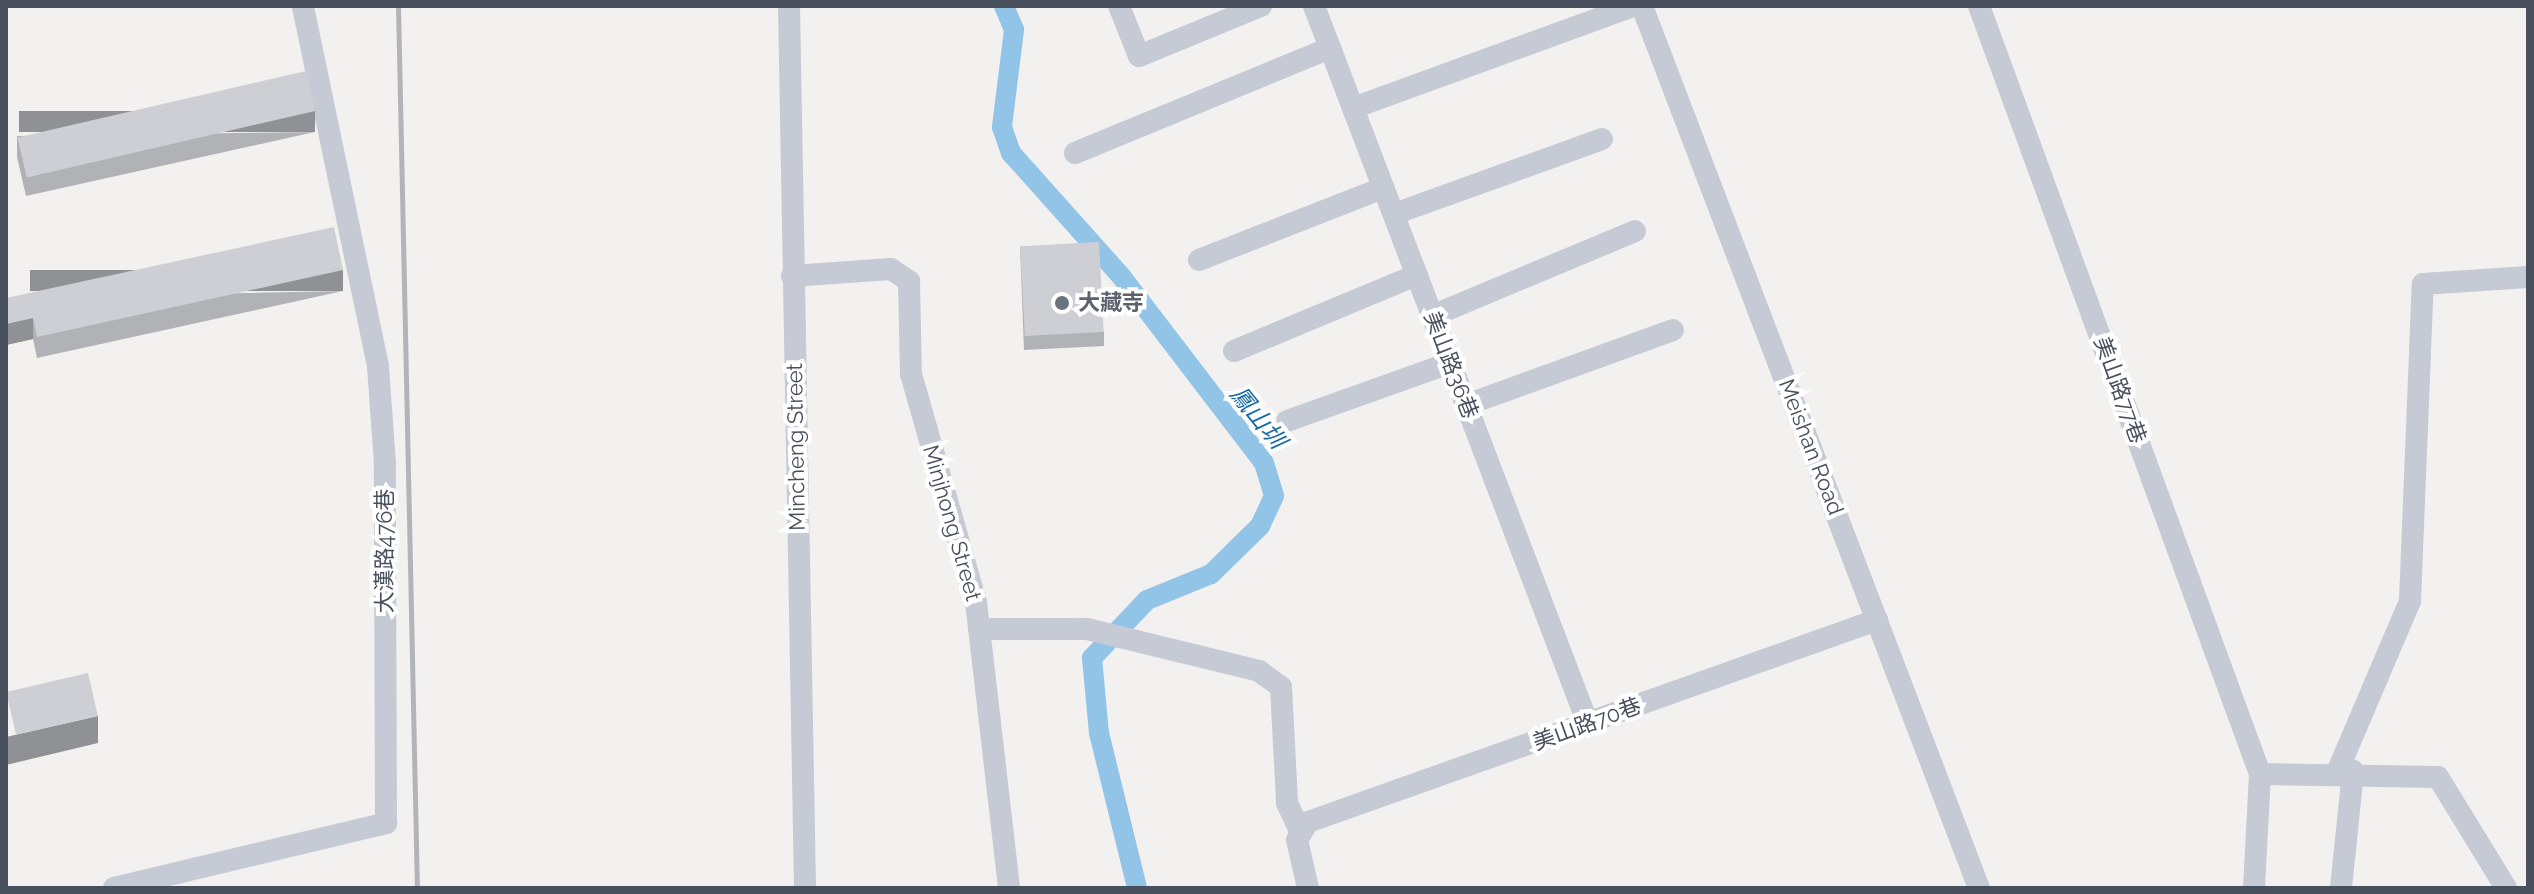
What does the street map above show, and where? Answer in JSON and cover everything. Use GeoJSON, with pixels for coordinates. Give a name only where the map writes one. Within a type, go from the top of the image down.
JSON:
{"type":"FeatureCollection","features":[{"type":"Feature","properties":{"kind":"street","name":"大漢路476巷"},"geometry":{"type":"LineString","coordinates":[[114,888],[386,823],[385,464],[378,366],[303,6]]}},
{"type":"Feature","properties":{"kind":"street","name":"Mincheng Street"},"geometry":{"type":"LineString","coordinates":[[789,6],[805,888]]}},
{"type":"Feature","properties":{"kind":"street"},"geometry":{"type":"LineString","coordinates":[[1119,6],[1139,56],[1261,6]]}},
{"type":"Feature","properties":{"kind":"street","name":"美山路36巷"},"geometry":{"type":"LineString","coordinates":[[1314,6],[1588,724]]}},
{"type":"Feature","properties":{"kind":"street"},"geometry":{"type":"LineString","coordinates":[[1353,108],[1634,6]]}},
{"type":"Feature","properties":{"kind":"street","name":"Meishan Road"},"geometry":{"type":"LineString","coordinates":[[1642,6],[1979,888]]}},
{"type":"Feature","properties":{"kind":"street","name":"美山路77巷"},"geometry":{"type":"LineString","coordinates":[[1979,6],[2260,774],[2254,888]]}},
{"type":"Feature","properties":{"kind":"street"},"geometry":{"type":"LineString","coordinates":[[1075,153],[1330,48]]}},
{"type":"Feature","properties":{"kind":"street"},"geometry":{"type":"LineString","coordinates":[[1394,214],[1602,139]]}},
{"type":"Feature","properties":{"kind":"street"},"geometry":{"type":"LineString","coordinates":[[1199,260],[1383,188]]}},
{"type":"Feature","properties":{"kind":"street"},"geometry":{"type":"LineString","coordinates":[[1432,316],[1635,231]]}},
{"type":"Feature","properties":{"kind":"street","name":"Minjhong Street"},"geometry":{"type":"LineString","coordinates":[[792,276],[891,269],[909,281],[911,374],[979,629],[1009,888]]}},
{"type":"Feature","properties":{"kind":"street"},"geometry":{"type":"LineString","coordinates":[[1234,351],[1417,275]]}},
{"type":"Feature","properties":{"kind":"street"},"geometry":{"type":"LineString","coordinates":[[2341,888],[2346,771],[2410,601],[2423,284],[2528,277]]}},
{"type":"Feature","properties":{"kind":"street"},"geometry":{"type":"LineString","coordinates":[[1466,405],[1673,330]]}},
{"type":"Feature","properties":{"kind":"street"},"geometry":{"type":"LineString","coordinates":[[1287,421],[1450,363]]}},
{"type":"Feature","properties":{"kind":"street","name":"美山路70巷"},"geometry":{"type":"LineString","coordinates":[[1301,833],[1308,822],[1877,620]]}},
{"type":"Feature","properties":{"kind":"street"},"geometry":{"type":"LineString","coordinates":[[979,629],[1087,629],[1129,644],[1259,671],[1281,687],[1287,803],[1301,833],[1298,861],[1308,888]]}},
{"type":"Feature","properties":{"kind":"street"},"geometry":{"type":"LineString","coordinates":[[2260,774],[2346,771],[2438,777],[2506,888]]}},
{"type":"Feature","properties":{"kind":"building"},"geometry":{"type":"Polygon","coordinates":[[[306,71],[315,111],[27,178],[18,138],[306,71]]]}},
{"type":"Feature","properties":{"kind":"building"},"geometry":{"type":"Polygon","coordinates":[[[334,227],[343,270],[37,337],[33,318],[6,324],[6,298],[334,227]]]}},
{"type":"Feature","properties":{"kind":"building","name":"大藏寺"},"geometry":{"type":"Polygon","coordinates":[[[1099,242],[1104,332],[1025,336],[1020,246],[1099,242]]]}},
{"type":"Feature","properties":{"kind":"building"},"geometry":{"type":"Polygon","coordinates":[[[88,673],[98,716],[16,735],[6,692],[88,673]]]}},
{"type":"Feature","properties":{"kind":"waterway","name":"鳳山圳"},"geometry":{"type":"LineString","coordinates":[[1004,6],[1014,30],[1002,127],[1011,153],[1121,276],[1264,463],[1274,496],[1260,526],[1211,574],[1147,600],[1092,658],[1099,733],[1137,888]]}},
{"type":"Feature","properties":{"kind":"railway"},"geometry":{"type":"LineString","coordinates":[[398,6],[417,888]]}},
{"type":"Feature","properties":{"kind":"place","name":"大藏寺"},"geometry":{"type":"Point","coordinates":[1062,303]}}]}
